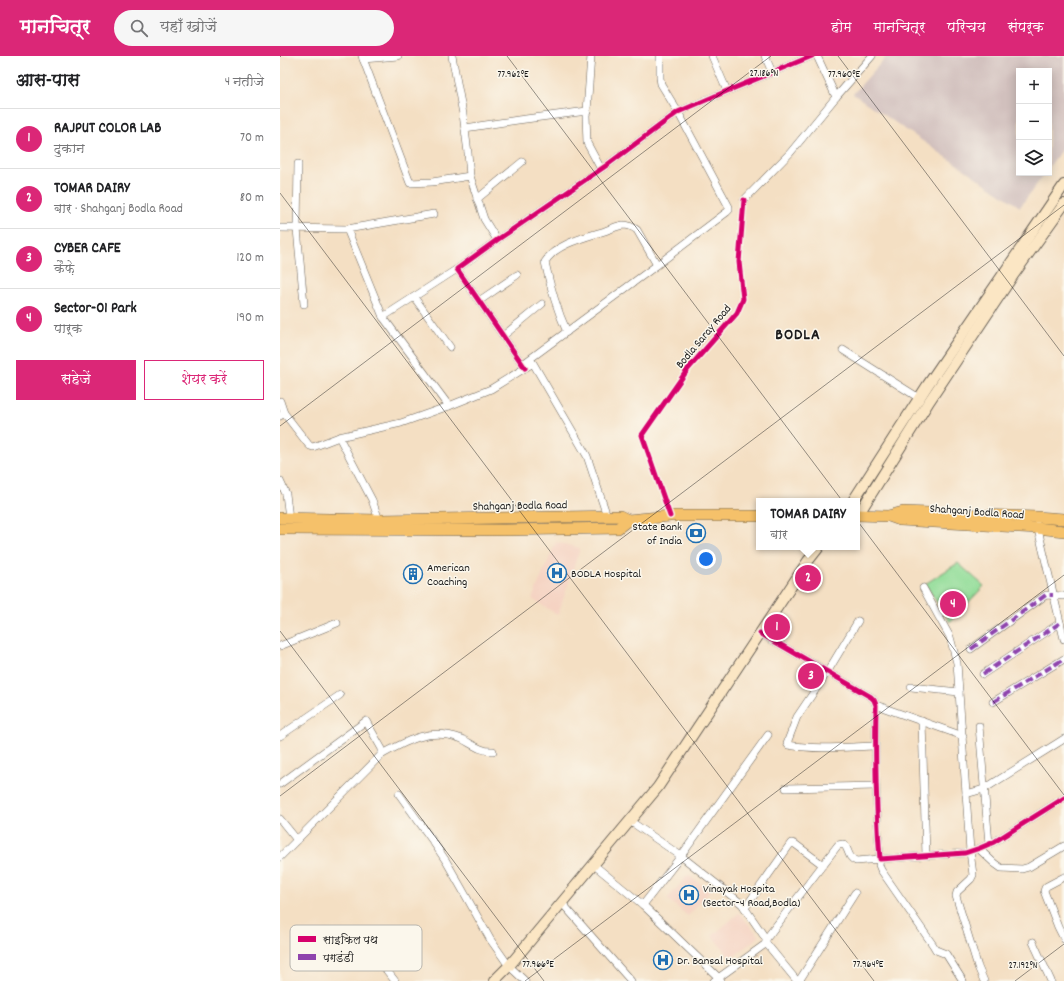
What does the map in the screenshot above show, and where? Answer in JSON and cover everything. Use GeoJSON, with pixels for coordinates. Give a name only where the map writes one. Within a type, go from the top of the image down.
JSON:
{"type":"FeatureCollection","features":[{"type":"Feature","properties":{"kind":"main road"},"geometry":{"type":"LineString","coordinates":[[855,498],[919,398],[1064,185]]}},
{"type":"Feature","properties":{"kind":"main road"},"geometry":{"type":"LineString","coordinates":[[860,510],[936,390],[1014,274],[1064,204]]}},
{"type":"Feature","properties":{"kind":"main road","name":"Shahganj Bodla Road"},"geometry":{"type":"LineString","coordinates":[[888,516],[902,512],[1064,519]]}},
{"type":"Feature","properties":{"kind":"main road","name":"Shahganj Bodla Road"},"geometry":{"type":"LineString","coordinates":[[860,515],[888,516],[900,520],[1064,531]]}},
{"type":"Feature","properties":{"kind":"main road","name":"Shahganj Bodla Road"},"geometry":{"type":"LineString","coordinates":[[285,518],[379,520],[620,516],[628,520],[670,516],[756,516]]}},
{"type":"Feature","properties":{"kind":"main road"},"geometry":{"type":"LineString","coordinates":[[280,529],[505,530],[618,528],[628,520]]}},
{"type":"Feature","properties":{"kind":"main road"},"geometry":{"type":"LineString","coordinates":[[494,981],[509,966],[658,787],[817,550]]}},
{"type":"Feature","properties":{"kind":"street"},"geometry":{"type":"LineString","coordinates":[[398,56],[363,58],[410,183],[432,182],[470,176]]}},
{"type":"Feature","properties":{"kind":"street"},"geometry":{"type":"LineString","coordinates":[[452,56],[465,128],[470,176],[484,219],[496,240]]}},
{"type":"Feature","properties":{"kind":"street"},"geometry":{"type":"LineString","coordinates":[[591,56],[586,115],[587,143],[601,168]]}},
{"type":"Feature","properties":{"kind":"street"},"geometry":{"type":"LineString","coordinates":[[280,401],[282,415],[310,446],[313,447],[339,437],[401,423],[491,389],[524,366],[727,212],[730,208],[678,112],[661,84],[660,56]]}},
{"type":"Feature","properties":{"kind":"street"},"geometry":{"type":"LineString","coordinates":[[712,56],[727,91]]}},
{"type":"Feature","properties":{"kind":"street"},"geometry":{"type":"LineString","coordinates":[[765,56],[772,72]]}},
{"type":"Feature","properties":{"kind":"street"},"geometry":{"type":"LineString","coordinates":[[383,317],[457,269],[678,112],[812,56]]}},
{"type":"Feature","properties":{"kind":"street"},"geometry":{"type":"LineString","coordinates":[[817,56],[836,97]]}},
{"type":"Feature","properties":{"kind":"street"},"geometry":{"type":"LineString","coordinates":[[744,200],[790,153],[872,56]]}},
{"type":"Feature","properties":{"kind":"street"},"geometry":{"type":"LineString","coordinates":[[465,128],[587,111]]}},
{"type":"Feature","properties":{"kind":"street"},"geometry":{"type":"LineString","coordinates":[[477,199],[522,162]]}},
{"type":"Feature","properties":{"kind":"street"},"geometry":{"type":"LineString","coordinates":[[298,164],[297,229],[304,304]]}},
{"type":"Feature","properties":{"kind":"street"},"geometry":{"type":"LineString","coordinates":[[280,228],[346,229],[434,214]]}},
{"type":"Feature","properties":{"kind":"street"},"geometry":{"type":"LineString","coordinates":[[567,332],[561,320],[545,262],[547,258],[556,250],[573,241],[622,225],[631,226],[637,230],[657,265]]}},
{"type":"Feature","properties":{"kind":"street"},"geometry":{"type":"LineString","coordinates":[[346,229],[383,317],[449,406]]}},
{"type":"Feature","properties":{"kind":"street"},"geometry":{"type":"LineString","coordinates":[[457,269],[524,366]]}},
{"type":"Feature","properties":{"kind":"street"},"geometry":{"type":"LineString","coordinates":[[479,301],[517,275]]}},
{"type":"Feature","properties":{"kind":"street"},"geometry":{"type":"LineString","coordinates":[[414,297],[450,347]]}},
{"type":"Feature","properties":{"kind":"street"},"geometry":{"type":"LineString","coordinates":[[503,336],[542,304]]}},
{"type":"Feature","properties":{"kind":"street"},"geometry":{"type":"LineString","coordinates":[[843,350],[919,398]]}},
{"type":"Feature","properties":{"kind":"street"},"geometry":{"type":"LineString","coordinates":[[524,366],[533,363],[587,456],[608,516]]}},
{"type":"Feature","properties":{"kind":"street"},"geometry":{"type":"LineString","coordinates":[[339,437],[372,500],[379,520]]}},
{"type":"Feature","properties":{"kind":"street"},"geometry":{"type":"LineString","coordinates":[[280,481],[286,494],[285,518]]}},
{"type":"Feature","properties":{"kind":"street"},"geometry":{"type":"LineString","coordinates":[[1037,517],[1037,528],[1064,639]]}},
{"type":"Feature","properties":{"kind":"street"},"geometry":{"type":"LineString","coordinates":[[923,588],[947,631],[957,663],[973,876],[957,892],[956,896],[978,967],[984,981]]}},
{"type":"Feature","properties":{"kind":"street"},"geometry":{"type":"LineString","coordinates":[[971,649],[1046,595],[1064,596]]}},
{"type":"Feature","properties":{"kind":"street"},"geometry":{"type":"LineString","coordinates":[[858,621],[828,671],[796,717],[787,741],[788,745],[801,747],[830,748],[875,746]]}},
{"type":"Feature","properties":{"kind":"street"},"geometry":{"type":"LineString","coordinates":[[280,646],[336,623]]}},
{"type":"Feature","properties":{"kind":"street"},"geometry":{"type":"LineString","coordinates":[[983,674],[1060,623]]}},
{"type":"Feature","properties":{"kind":"street"},"geometry":{"type":"LineString","coordinates":[[760,633],[873,698],[876,705],[875,746],[880,859],[879,865],[936,950],[946,954],[963,981]]}},
{"type":"Feature","properties":{"kind":"street"},"geometry":{"type":"LineString","coordinates":[[993,702],[1064,659]]}},
{"type":"Feature","properties":{"kind":"street"},"geometry":{"type":"LineString","coordinates":[[911,687],[959,692]]}},
{"type":"Feature","properties":{"kind":"street"},"geometry":{"type":"LineString","coordinates":[[280,736],[340,695]]}},
{"type":"Feature","properties":{"kind":"street"},"geometry":{"type":"LineString","coordinates":[[876,705],[963,736]]}},
{"type":"Feature","properties":{"kind":"street"},"geometry":{"type":"LineString","coordinates":[[280,784],[366,721],[381,747],[381,755]]}},
{"type":"Feature","properties":{"kind":"street"},"geometry":{"type":"LineString","coordinates":[[922,721],[926,856]]}},
{"type":"Feature","properties":{"kind":"street"},"geometry":{"type":"LineString","coordinates":[[979,726],[989,844]]}},
{"type":"Feature","properties":{"kind":"street"},"geometry":{"type":"LineString","coordinates":[[280,857],[381,755],[413,738],[436,734],[453,736],[486,751],[493,751]]}},
{"type":"Feature","properties":{"kind":"street"},"geometry":{"type":"LineString","coordinates":[[643,905],[681,856],[768,735]]}},
{"type":"Feature","properties":{"kind":"street"},"geometry":{"type":"LineString","coordinates":[[966,794],[984,789],[1064,739]]}},
{"type":"Feature","properties":{"kind":"street"},"geometry":{"type":"LineString","coordinates":[[786,788],[876,786]]}},
{"type":"Feature","properties":{"kind":"street"},"geometry":{"type":"LineString","coordinates":[[399,794],[446,861],[490,939],[509,966],[525,981]]}},
{"type":"Feature","properties":{"kind":"street"},"geometry":{"type":"LineString","coordinates":[[594,865],[643,905],[718,980],[766,941],[838,845],[845,844],[849,856],[856,861],[965,853],[994,842],[1064,798]]}},
{"type":"Feature","properties":{"kind":"street"},"geometry":{"type":"LineString","coordinates":[[280,819],[296,840]]}},
{"type":"Feature","properties":{"kind":"street"},"geometry":{"type":"LineString","coordinates":[[630,821],[681,856],[738,900],[745,908],[766,941],[798,981],[855,893]]}},
{"type":"Feature","properties":{"kind":"street"},"geometry":{"type":"LineString","coordinates":[[745,908],[791,843],[795,844],[823,865]]}},
{"type":"Feature","properties":{"kind":"street"},"geometry":{"type":"LineString","coordinates":[[978,849],[1001,868],[1022,869],[1029,868],[1064,846]]}},
{"type":"Feature","properties":{"kind":"street"},"geometry":{"type":"LineString","coordinates":[[1064,877],[1047,886],[1044,891],[1064,939]]}},
{"type":"Feature","properties":{"kind":"street"},"geometry":{"type":"LineString","coordinates":[[562,903],[631,981]]}},
{"type":"Feature","properties":{"kind":"street"},"geometry":{"type":"LineString","coordinates":[[1032,942],[1051,981]]}},
{"type":"Feature","properties":{"kind":"street"},"geometry":{"type":"LineString","coordinates":[[387,971],[395,981]]}},
{"type":"Feature","properties":{"kind":"shaded area"},"geometry":{"type":"Polygon","coordinates":[[[887,56],[1064,56],[1064,146],[1052,163],[1052,68],[1016,68],[1016,176],[1043,176],[1020,207],[853,94],[887,56]]]}},
{"type":"Feature","properties":{"kind":"shaded area","name":"BODLA Hospital"},"geometry":{"type":"Polygon","coordinates":[[[556,542],[580,548],[558,615],[532,599],[556,542]]]}},
{"type":"Feature","properties":{"kind":"shaded area","name":"Vinayak Hospita (Sector-4 Road,Bodla)"},"geometry":{"type":"Polygon","coordinates":[[[688,875],[710,891],[688,916],[667,899],[688,875]]]}},
{"type":"Feature","properties":{"kind":"shaded area"},"geometry":{"type":"Polygon","coordinates":[[[739,913],[759,936],[731,959],[712,936],[739,913]]]}},
{"type":"Feature","properties":{"kind":"green space"},"geometry":{"type":"Polygon","coordinates":[[[958,563],[984,586],[950,622],[925,584],[958,563]]]}},
{"type":"Feature","properties":{"kind":"marked path"},"geometry":{"type":"LineString","coordinates":[[971,649],[1046,595],[1053,595]]}},
{"type":"Feature","properties":{"kind":"marked path"},"geometry":{"type":"LineString","coordinates":[[983,674],[1060,623]]}},
{"type":"Feature","properties":{"kind":"marked path"},"geometry":{"type":"LineString","coordinates":[[993,702],[1064,659]]}},
{"type":"Feature","properties":{"kind":"cycle path"},"geometry":{"type":"LineString","coordinates":[[525,368],[457,269],[607,165],[678,112],[812,56]]}},
{"type":"Feature","properties":{"kind":"cycle path","name":"Bodla Saray Road"},"geometry":{"type":"LineString","coordinates":[[670,516],[642,435],[688,369],[737,313],[743,299],[739,262],[744,200]]}},
{"type":"Feature","properties":{"kind":"cycle path"},"geometry":{"type":"LineString","coordinates":[[760,633],[874,700],[876,705],[876,782],[880,859],[965,853],[994,842],[1064,798]]}},
{"type":"Feature","properties":{"kind":"place","name":"State Bank of India"},"geometry":{"type":"Point","coordinates":[696,533]}},
{"type":"Feature","properties":{"kind":"place","name":"BODLA Hospital"},"geometry":{"type":"Point","coordinates":[557,573]}},
{"type":"Feature","properties":{"kind":"place","name":"American Coaching"},"geometry":{"type":"Point","coordinates":[413,574]}},
{"type":"Feature","properties":{"kind":"place","name":"TOMAR DAIRY"},"geometry":{"type":"Point","coordinates":[808,578]}},
{"type":"Feature","properties":{"kind":"place","name":"Sector-01 Park"},"geometry":{"type":"Point","coordinates":[953,604]}},
{"type":"Feature","properties":{"kind":"place","name":"RAJPUT COLOR LAB"},"geometry":{"type":"Point","coordinates":[777,627]}},
{"type":"Feature","properties":{"kind":"place","name":"CYBER CAFE"},"geometry":{"type":"Point","coordinates":[811,676]}},
{"type":"Feature","properties":{"kind":"place","name":"Vinayak Hospita (Sector-4 Road,Bodla)"},"geometry":{"type":"Point","coordinates":[689,895]}},
{"type":"Feature","properties":{"kind":"place","name":"Dr. Bansal Hospital"},"geometry":{"type":"Point","coordinates":[663,960]}},
{"type":"Feature","properties":{"kind":"district","name":"BODLA"},"geometry":{"type":"Point","coordinates":[798,333]}}]}
